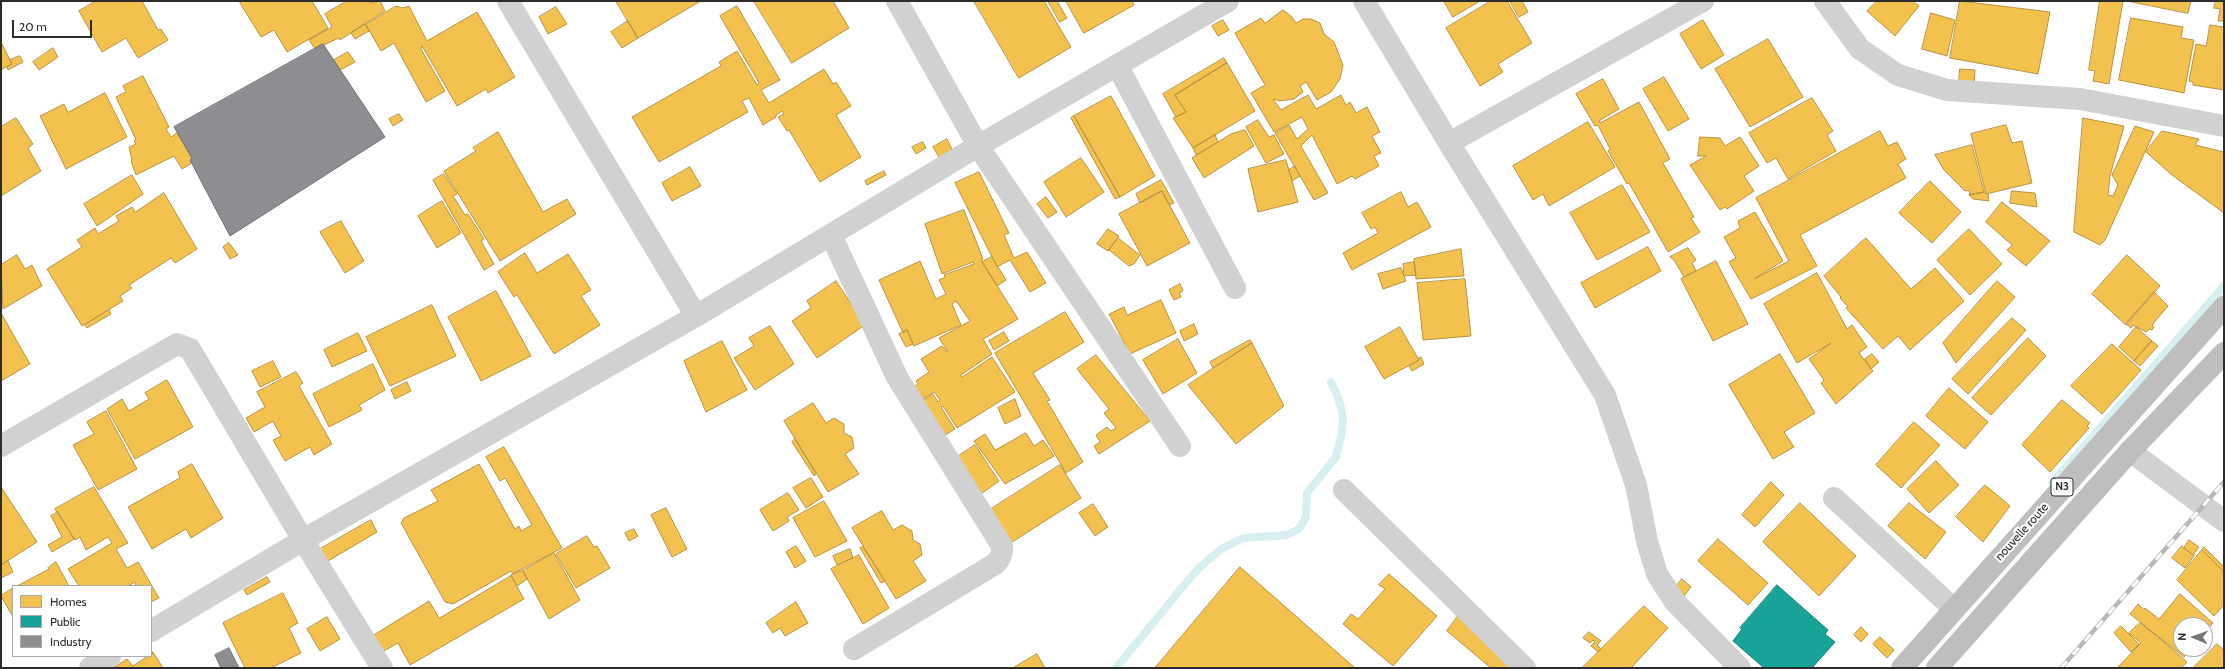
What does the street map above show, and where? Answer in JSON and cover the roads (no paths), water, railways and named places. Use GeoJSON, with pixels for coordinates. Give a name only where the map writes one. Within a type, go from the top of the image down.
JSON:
{"type":"FeatureCollection","features":[{"type":"Feature","properties":{"kind":"highway","name":"nouvelle route"},"geometry":{"type":"LineString","coordinates":[[1902,668],[2224,307]]}},
{"type":"Feature","properties":{"kind":"highway","name":"N3"},"geometry":{"type":"LineString","coordinates":[[1937,668],[2130,451],[2224,353]]}},
{"type":"Feature","properties":{"kind":"street"},"geometry":{"type":"LineString","coordinates":[[508,1],[696,316]]}},
{"type":"Feature","properties":{"kind":"street"},"geometry":{"type":"LineString","coordinates":[[897,1],[978,146],[1180,446]]}},
{"type":"Feature","properties":{"kind":"street"},"geometry":{"type":"LineString","coordinates":[[152,630],[303,540],[696,316],[978,146],[1228,1]]}},
{"type":"Feature","properties":{"kind":"street"},"geometry":{"type":"LineString","coordinates":[[1364,1],[1449,144],[1605,396],[1636,485],[1647,541],[1657,574],[1675,602],[1740,668]]}},
{"type":"Feature","properties":{"kind":"street"},"geometry":{"type":"LineString","coordinates":[[1449,144],[1703,1]]}},
{"type":"Feature","properties":{"kind":"street"},"geometry":{"type":"LineString","coordinates":[[1826,1],[1860,49],[1898,75],[1947,90],[2080,99],[2224,126]]}},
{"type":"Feature","properties":{"kind":"street"},"geometry":{"type":"LineString","coordinates":[[1117,65],[1235,288]]}},
{"type":"Feature","properties":{"kind":"street"},"geometry":{"type":"LineString","coordinates":[[831,235],[891,365],[1002,546],[1000,559],[995,564],[854,649]]}},
{"type":"Feature","properties":{"kind":"street"},"geometry":{"type":"LineString","coordinates":[[1,446],[177,344],[181,344],[190,349],[303,540],[382,668]]}},
{"type":"Feature","properties":{"kind":"street"},"geometry":{"type":"LineString","coordinates":[[2130,451],[2224,520]]}},
{"type":"Feature","properties":{"kind":"street"},"geometry":{"type":"LineString","coordinates":[[1344,490],[1525,668]]}},
{"type":"Feature","properties":{"kind":"street"},"geometry":{"type":"LineString","coordinates":[[1834,498],[1954,609]]}},
{"type":"Feature","properties":{"kind":"street"},"geometry":{"type":"LineString","coordinates":[[90,668],[108,657]]}},
{"type":"Feature","properties":{"kind":"waterway"},"geometry":{"type":"LineString","coordinates":[[2052,483],[2224,286]]}},
{"type":"Feature","properties":{"kind":"waterway"},"geometry":{"type":"LineString","coordinates":[[1331,382],[1340,402],[1343,418],[1342,435],[1336,455]]}},
{"type":"Feature","properties":{"kind":"waterway"},"geometry":{"type":"LineString","coordinates":[[1116,668],[1199,568],[1221,549],[1243,538],[1287,535],[1299,529],[1306,517],[1307,493],[1336,457]]}},
{"type":"Feature","properties":{"kind":"railway"},"geometry":{"type":"LineString","coordinates":[[2061,668],[2224,482]]}}]}
